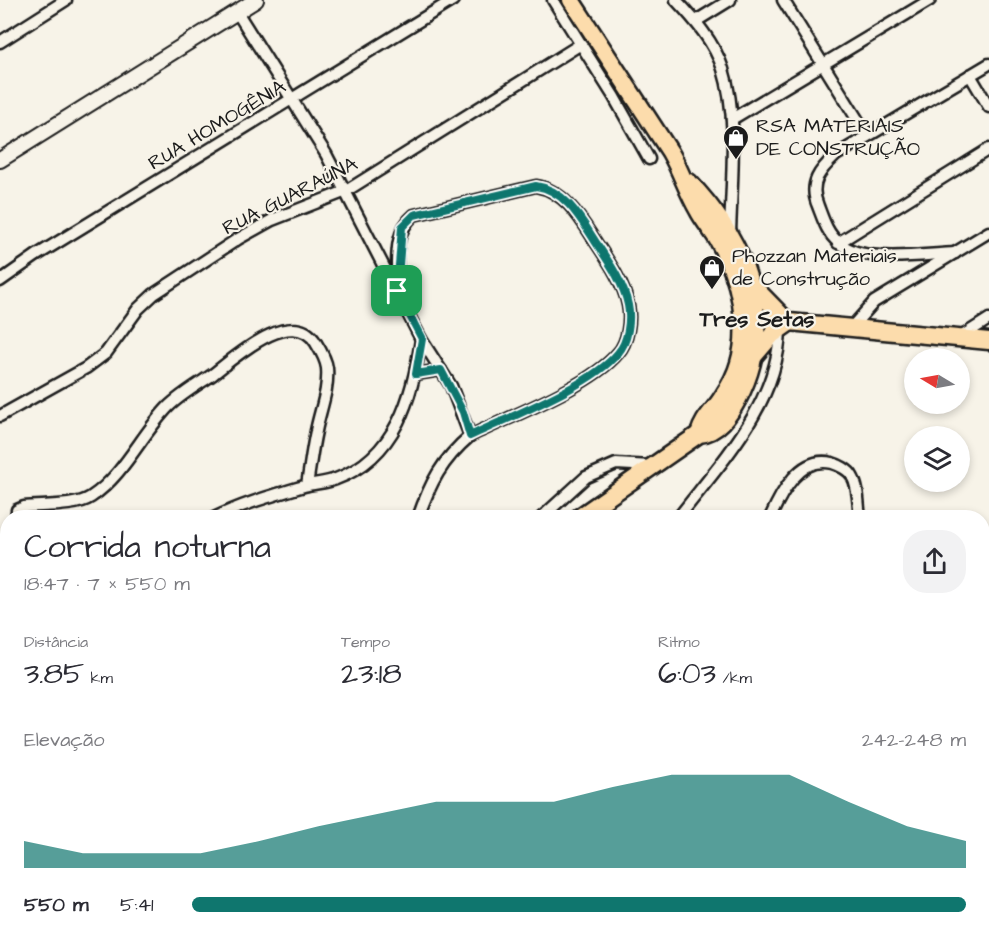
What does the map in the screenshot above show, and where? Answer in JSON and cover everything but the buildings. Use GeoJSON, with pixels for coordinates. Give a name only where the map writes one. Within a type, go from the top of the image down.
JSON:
{"type":"FeatureCollection","features":[{"type":"Feature","properties":{"kind":"main road"},"geometry":{"type":"LineString","coordinates":[[571,0],[685,177],[713,209],[743,262],[746,291],[743,344],[739,364],[723,397],[702,425],[699,434]]}},
{"type":"Feature","properties":{"kind":"main road"},"geometry":{"type":"LineString","coordinates":[[589,510],[699,434],[708,434],[731,412],[746,383],[754,356],[758,319],[746,291],[693,201],[685,177]]}},
{"type":"Feature","properties":{"kind":"main road"},"geometry":{"type":"LineString","coordinates":[[746,291],[785,326]]}},
{"type":"Feature","properties":{"kind":"main road"},"geometry":{"type":"LineString","coordinates":[[758,319],[785,326],[851,328],[989,341]]}},
{"type":"Feature","properties":{"kind":"main road"},"geometry":{"type":"LineString","coordinates":[[743,344],[758,319]]}},
{"type":"Feature","properties":{"kind":"main road"},"geometry":{"type":"LineString","coordinates":[[754,356],[762,344],[785,326]]}},
{"type":"Feature","properties":{"kind":"street"},"geometry":{"type":"LineString","coordinates":[[0,42],[66,0]]}},
{"type":"Feature","properties":{"kind":"street"},"geometry":{"type":"LineString","coordinates":[[0,160],[256,0]]}},
{"type":"Feature","properties":{"kind":"street","name":"RUA HOMOGÊNIA"},"geometry":{"type":"LineString","coordinates":[[0,281],[38,255],[453,0]]}},
{"type":"Feature","properties":{"kind":"street"},"geometry":{"type":"LineString","coordinates":[[552,0],[614,97],[649,159]]}},
{"type":"Feature","properties":{"kind":"street"},"geometry":{"type":"LineString","coordinates":[[676,0],[696,21],[710,42],[722,67],[732,119],[730,236]]}},
{"type":"Feature","properties":{"kind":"street"},"geometry":{"type":"LineString","coordinates":[[696,21],[730,0]]}},
{"type":"Feature","properties":{"kind":"street"},"geometry":{"type":"LineString","coordinates":[[783,0],[867,135]]}},
{"type":"Feature","properties":{"kind":"street"},"geometry":{"type":"LineString","coordinates":[[732,119],[930,0]]}},
{"type":"Feature","properties":{"kind":"street"},"geometry":{"type":"LineString","coordinates":[[237,12],[293,100],[346,191],[422,339],[463,412],[470,436]]}},
{"type":"Feature","properties":{"kind":"street","name":"RUA GUARAÚNA"},"geometry":{"type":"LineString","coordinates":[[0,416],[93,363],[106,353],[138,309],[154,294],[238,239],[272,220],[346,191],[581,44]]}},
{"type":"Feature","properties":{"kind":"street"},"geometry":{"type":"LineString","coordinates":[[955,253],[871,256],[853,252],[838,243],[827,229],[814,197],[814,181],[821,169],[836,155],[989,64]]}},
{"type":"Feature","properties":{"kind":"street"},"geometry":{"type":"LineString","coordinates":[[970,75],[989,107]]}},
{"type":"Feature","properties":{"kind":"street"},"geometry":{"type":"LineString","coordinates":[[614,97],[627,85]]}},
{"type":"Feature","properties":{"kind":"street"},"geometry":{"type":"LineString","coordinates":[[838,243],[989,149]]}},
{"type":"Feature","properties":{"kind":"street"},"geometry":{"type":"LineString","coordinates":[[397,291],[399,237],[402,227],[414,215],[536,186],[547,188],[568,204],[614,271],[628,303],[626,339],[619,353],[603,367],[567,389],[470,436],[442,463],[421,510]]}},
{"type":"Feature","properties":{"kind":"street"},"geometry":{"type":"LineString","coordinates":[[851,328],[874,302],[989,232]]}},
{"type":"Feature","properties":{"kind":"street"},"geometry":{"type":"LineString","coordinates":[[958,338],[989,319]]}},
{"type":"Feature","properties":{"kind":"street"},"geometry":{"type":"LineString","coordinates":[[684,510],[754,416],[765,396],[785,326]]}},
{"type":"Feature","properties":{"kind":"street"},"geometry":{"type":"LineString","coordinates":[[17,510],[24,507],[74,503],[88,499],[103,488],[119,470],[147,431],[169,406],[270,334],[295,329],[314,339],[327,366],[326,388],[307,485]]}},
{"type":"Feature","properties":{"kind":"street"},"geometry":{"type":"LineString","coordinates":[[237,510],[307,485],[335,479],[359,467],[381,449],[398,425],[416,374],[422,339]]}},
{"type":"Feature","properties":{"kind":"street"},"geometry":{"type":"LineString","coordinates":[[416,374],[441,370]]}},
{"type":"Feature","properties":{"kind":"street"},"geometry":{"type":"LineString","coordinates":[[774,510],[780,496],[797,474],[809,465],[820,462],[834,464],[852,476],[856,485],[859,510]]}},
{"type":"Feature","properties":{"kind":"street"},"geometry":{"type":"LineString","coordinates":[[550,510],[586,477],[616,464],[651,466]]}},
{"type":"Feature","properties":{"kind":"place","name":"RSA MATERIAIS DE CONSTRUÇÃO"},"geometry":{"type":"Point","coordinates":[736,161]}},
{"type":"Feature","properties":{"kind":"place","name":"Phozzan Materiais de Construção"},"geometry":{"type":"Point","coordinates":[712,291]}},
{"type":"Feature","properties":{"kind":"district","name":"Tres Setas"},"geometry":{"type":"Point","coordinates":[757,319]}},
{"type":"Feature","properties":{"kind":"route"},"geometry":{"type":"LineString","coordinates":[[536,186],[547,188],[557,193],[581,220],[614,271],[628,303],[626,339],[619,353],[603,367],[567,389],[470,436],[463,412],[441,370],[416,374],[422,339],[397,291],[399,237],[406,221],[414,215],[536,186]]}}]}
